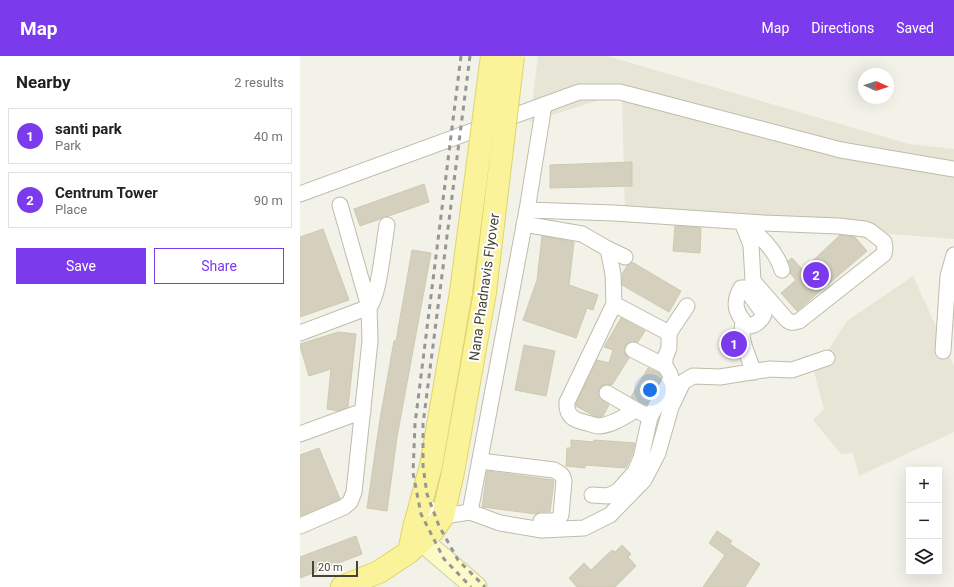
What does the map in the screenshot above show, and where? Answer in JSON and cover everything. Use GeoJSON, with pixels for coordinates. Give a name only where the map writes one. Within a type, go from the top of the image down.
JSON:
{"type":"FeatureCollection","features":[{"type":"Feature","properties":{"kind":"main road","name":"Nana Phadnavis Flyover"},"geometry":{"type":"LineString","coordinates":[[415,542],[421,504],[431,466],[461,292],[492,56]]}},
{"type":"Feature","properties":{"kind":"main road","name":"Nana Phadnavis Flyover"},"geometry":{"type":"LineString","coordinates":[[443,516],[453,472],[485,292],[513,56]]}},
{"type":"Feature","properties":{"kind":"main road"},"geometry":{"type":"LineString","coordinates":[[342,587],[379,572],[415,542],[433,531],[443,516]]}},
{"type":"Feature","properties":{"kind":"main road"},"geometry":{"type":"LineString","coordinates":[[415,542],[476,587]]}},
{"type":"Feature","properties":{"kind":"street"},"geometry":{"type":"LineString","coordinates":[[300,194],[579,92],[620,92],[841,150],[954,169]]}},
{"type":"Feature","properties":{"kind":"street"},"geometry":{"type":"LineString","coordinates":[[471,509],[525,217],[544,105]]}},
{"type":"Feature","properties":{"kind":"street"},"geometry":{"type":"LineString","coordinates":[[300,526],[339,510],[350,502],[354,492],[370,341],[369,307],[340,205]]}},
{"type":"Feature","properties":{"kind":"street"},"geometry":{"type":"LineString","coordinates":[[525,217],[614,213],[742,222],[838,226],[865,229],[870,231],[884,242],[886,248],[884,254],[794,323],[786,319],[753,281],[751,245],[742,222]]}},
{"type":"Feature","properties":{"kind":"street"},"geometry":{"type":"LineString","coordinates":[[525,217],[582,234],[624,257]]}},
{"type":"Feature","properties":{"kind":"street"},"geometry":{"type":"LineString","coordinates":[[742,222],[761,237],[779,260],[782,270]]}},
{"type":"Feature","properties":{"kind":"street"},"geometry":{"type":"LineString","coordinates":[[300,333],[369,307],[372,304],[376,291],[387,225]]}},
{"type":"Feature","properties":{"kind":"street"},"geometry":{"type":"LineString","coordinates":[[608,249],[613,274],[614,304],[567,402],[566,410],[570,416],[577,420],[598,426],[643,413],[671,379],[665,366],[633,350]]}},
{"type":"Feature","properties":{"kind":"street"},"geometry":{"type":"LineString","coordinates":[[943,351],[948,276],[954,255]]}},
{"type":"Feature","properties":{"kind":"street"},"geometry":{"type":"LineString","coordinates":[[614,304],[669,334]]}},
{"type":"Feature","properties":{"kind":"street"},"geometry":{"type":"LineString","coordinates":[[665,366],[665,358],[669,348],[669,334],[687,306]]}},
{"type":"Feature","properties":{"kind":"street"},"geometry":{"type":"LineString","coordinates":[[745,328],[754,372]]}},
{"type":"Feature","properties":{"kind":"street"},"geometry":{"type":"LineString","coordinates":[[471,509],[500,523],[542,530],[584,528],[610,515],[644,480],[658,453],[671,407],[682,382],[693,376],[720,377],[770,369],[792,370],[827,358]]}},
{"type":"Feature","properties":{"kind":"street"},"geometry":{"type":"LineString","coordinates":[[607,393],[643,413]]}},
{"type":"Feature","properties":{"kind":"street"},"geometry":{"type":"LineString","coordinates":[[300,434],[363,411]]}},
{"type":"Feature","properties":{"kind":"street"},"geometry":{"type":"LineString","coordinates":[[592,495],[608,496],[618,491],[635,472],[641,458],[643,413]]}},
{"type":"Feature","properties":{"kind":"street"},"geometry":{"type":"LineString","coordinates":[[421,504],[443,516],[471,509],[507,518],[552,522],[557,521],[561,515],[564,481],[564,476],[559,472],[480,461]]}},
{"type":"Feature","properties":{"kind":"shaded area"},"geometry":{"type":"Polygon","coordinates":[[[538,56],[607,56],[909,144],[954,149],[954,239],[625,213],[622,93],[530,122],[538,56]]]}},
{"type":"Feature","properties":{"kind":"shaded area"},"geometry":{"type":"Polygon","coordinates":[[[913,276],[954,366],[954,432],[859,476],[853,453],[841,454],[813,420],[824,409],[814,372],[847,321],[913,276]]]}},
{"type":"Feature","properties":{"kind":"building"},"geometry":{"type":"Polygon","coordinates":[[[632,162],[632,186],[550,188],[550,165],[632,162]]]}},
{"type":"Feature","properties":{"kind":"building"},"geometry":{"type":"Polygon","coordinates":[[[424,184],[429,202],[360,226],[354,209],[424,184]]]}},
{"type":"Feature","properties":{"kind":"building"},"geometry":{"type":"Polygon","coordinates":[[[675,226],[701,228],[700,253],[673,251],[675,226]]]}},
{"type":"Feature","properties":{"kind":"building"},"geometry":{"type":"Polygon","coordinates":[[[323,229],[349,300],[300,317],[300,237],[323,229]]]}},
{"type":"Feature","properties":{"kind":"building"},"geometry":{"type":"Polygon","coordinates":[[[840,235],[855,237],[867,251],[797,311],[781,293],[796,280],[790,273],[791,267],[788,261],[792,258],[803,270],[840,235]]]}},
{"type":"Feature","properties":{"kind":"building"},"geometry":{"type":"Polygon","coordinates":[[[542,236],[574,242],[569,285],[598,295],[593,310],[587,308],[576,338],[523,320],[537,280],[542,236]]]}},
{"type":"Feature","properties":{"kind":"building"},"geometry":{"type":"Polygon","coordinates":[[[412,250],[431,253],[397,437],[387,511],[367,508],[380,419],[394,341],[396,341],[412,250]]]}},
{"type":"Feature","properties":{"kind":"building"},"geometry":{"type":"Polygon","coordinates":[[[632,262],[681,291],[669,312],[622,285],[622,274],[627,266],[632,262]]]}},
{"type":"Feature","properties":{"kind":"building"},"geometry":{"type":"Polygon","coordinates":[[[621,318],[645,331],[638,342],[628,342],[625,346],[624,351],[629,358],[612,385],[603,385],[599,389],[599,398],[609,405],[603,416],[598,417],[576,406],[576,404],[597,360],[609,363],[613,350],[604,347],[621,318]]]}},
{"type":"Feature","properties":{"kind":"building"},"geometry":{"type":"Polygon","coordinates":[[[338,332],[356,334],[348,407],[338,411],[327,409],[331,369],[309,376],[300,344],[338,332]]]}},
{"type":"Feature","properties":{"kind":"building"},"geometry":{"type":"Polygon","coordinates":[[[524,345],[555,351],[546,396],[515,390],[524,345]]]}},
{"type":"Feature","properties":{"kind":"building"},"geometry":{"type":"Polygon","coordinates":[[[648,368],[659,373],[662,378],[646,405],[631,397],[648,368]]]}},
{"type":"Feature","properties":{"kind":"building"},"geometry":{"type":"Polygon","coordinates":[[[571,440],[635,443],[632,455],[626,468],[585,465],[585,468],[566,466],[567,448],[571,448],[571,440]]]}},
{"type":"Feature","properties":{"kind":"building"},"geometry":{"type":"Polygon","coordinates":[[[319,448],[340,499],[300,516],[300,455],[319,448]]]}},
{"type":"Feature","properties":{"kind":"building"},"geometry":{"type":"Polygon","coordinates":[[[487,471],[553,480],[550,512],[541,512],[536,514],[482,507],[487,471]]]}},
{"type":"Feature","properties":{"kind":"building"},"geometry":{"type":"Polygon","coordinates":[[[717,531],[732,541],[730,544],[760,564],[745,587],[703,587],[725,555],[709,543],[717,531]]]}},
{"type":"Feature","properties":{"kind":"building"},"geometry":{"type":"Polygon","coordinates":[[[356,536],[362,554],[300,578],[300,557],[356,536]]]}},
{"type":"Feature","properties":{"kind":"building"},"geometry":{"type":"Polygon","coordinates":[[[622,545],[631,554],[628,557],[636,566],[615,587],[577,587],[569,578],[584,563],[591,570],[612,550],[615,552],[622,545]]]}},
{"type":"Feature","properties":{"kind":"railway"},"geometry":{"type":"LineString","coordinates":[[461,56],[415,424],[413,473],[421,514],[444,559],[471,587]]}},
{"type":"Feature","properties":{"kind":"railway"},"geometry":{"type":"LineString","coordinates":[[470,56],[423,424],[423,466],[427,494],[439,526],[458,560],[485,587]]}},
{"type":"Feature","properties":{"kind":"place","name":"Centrum Tower"},"geometry":{"type":"Point","coordinates":[816,275]}},
{"type":"Feature","properties":{"kind":"place","name":"santi park"},"geometry":{"type":"Point","coordinates":[734,344]}}]}
